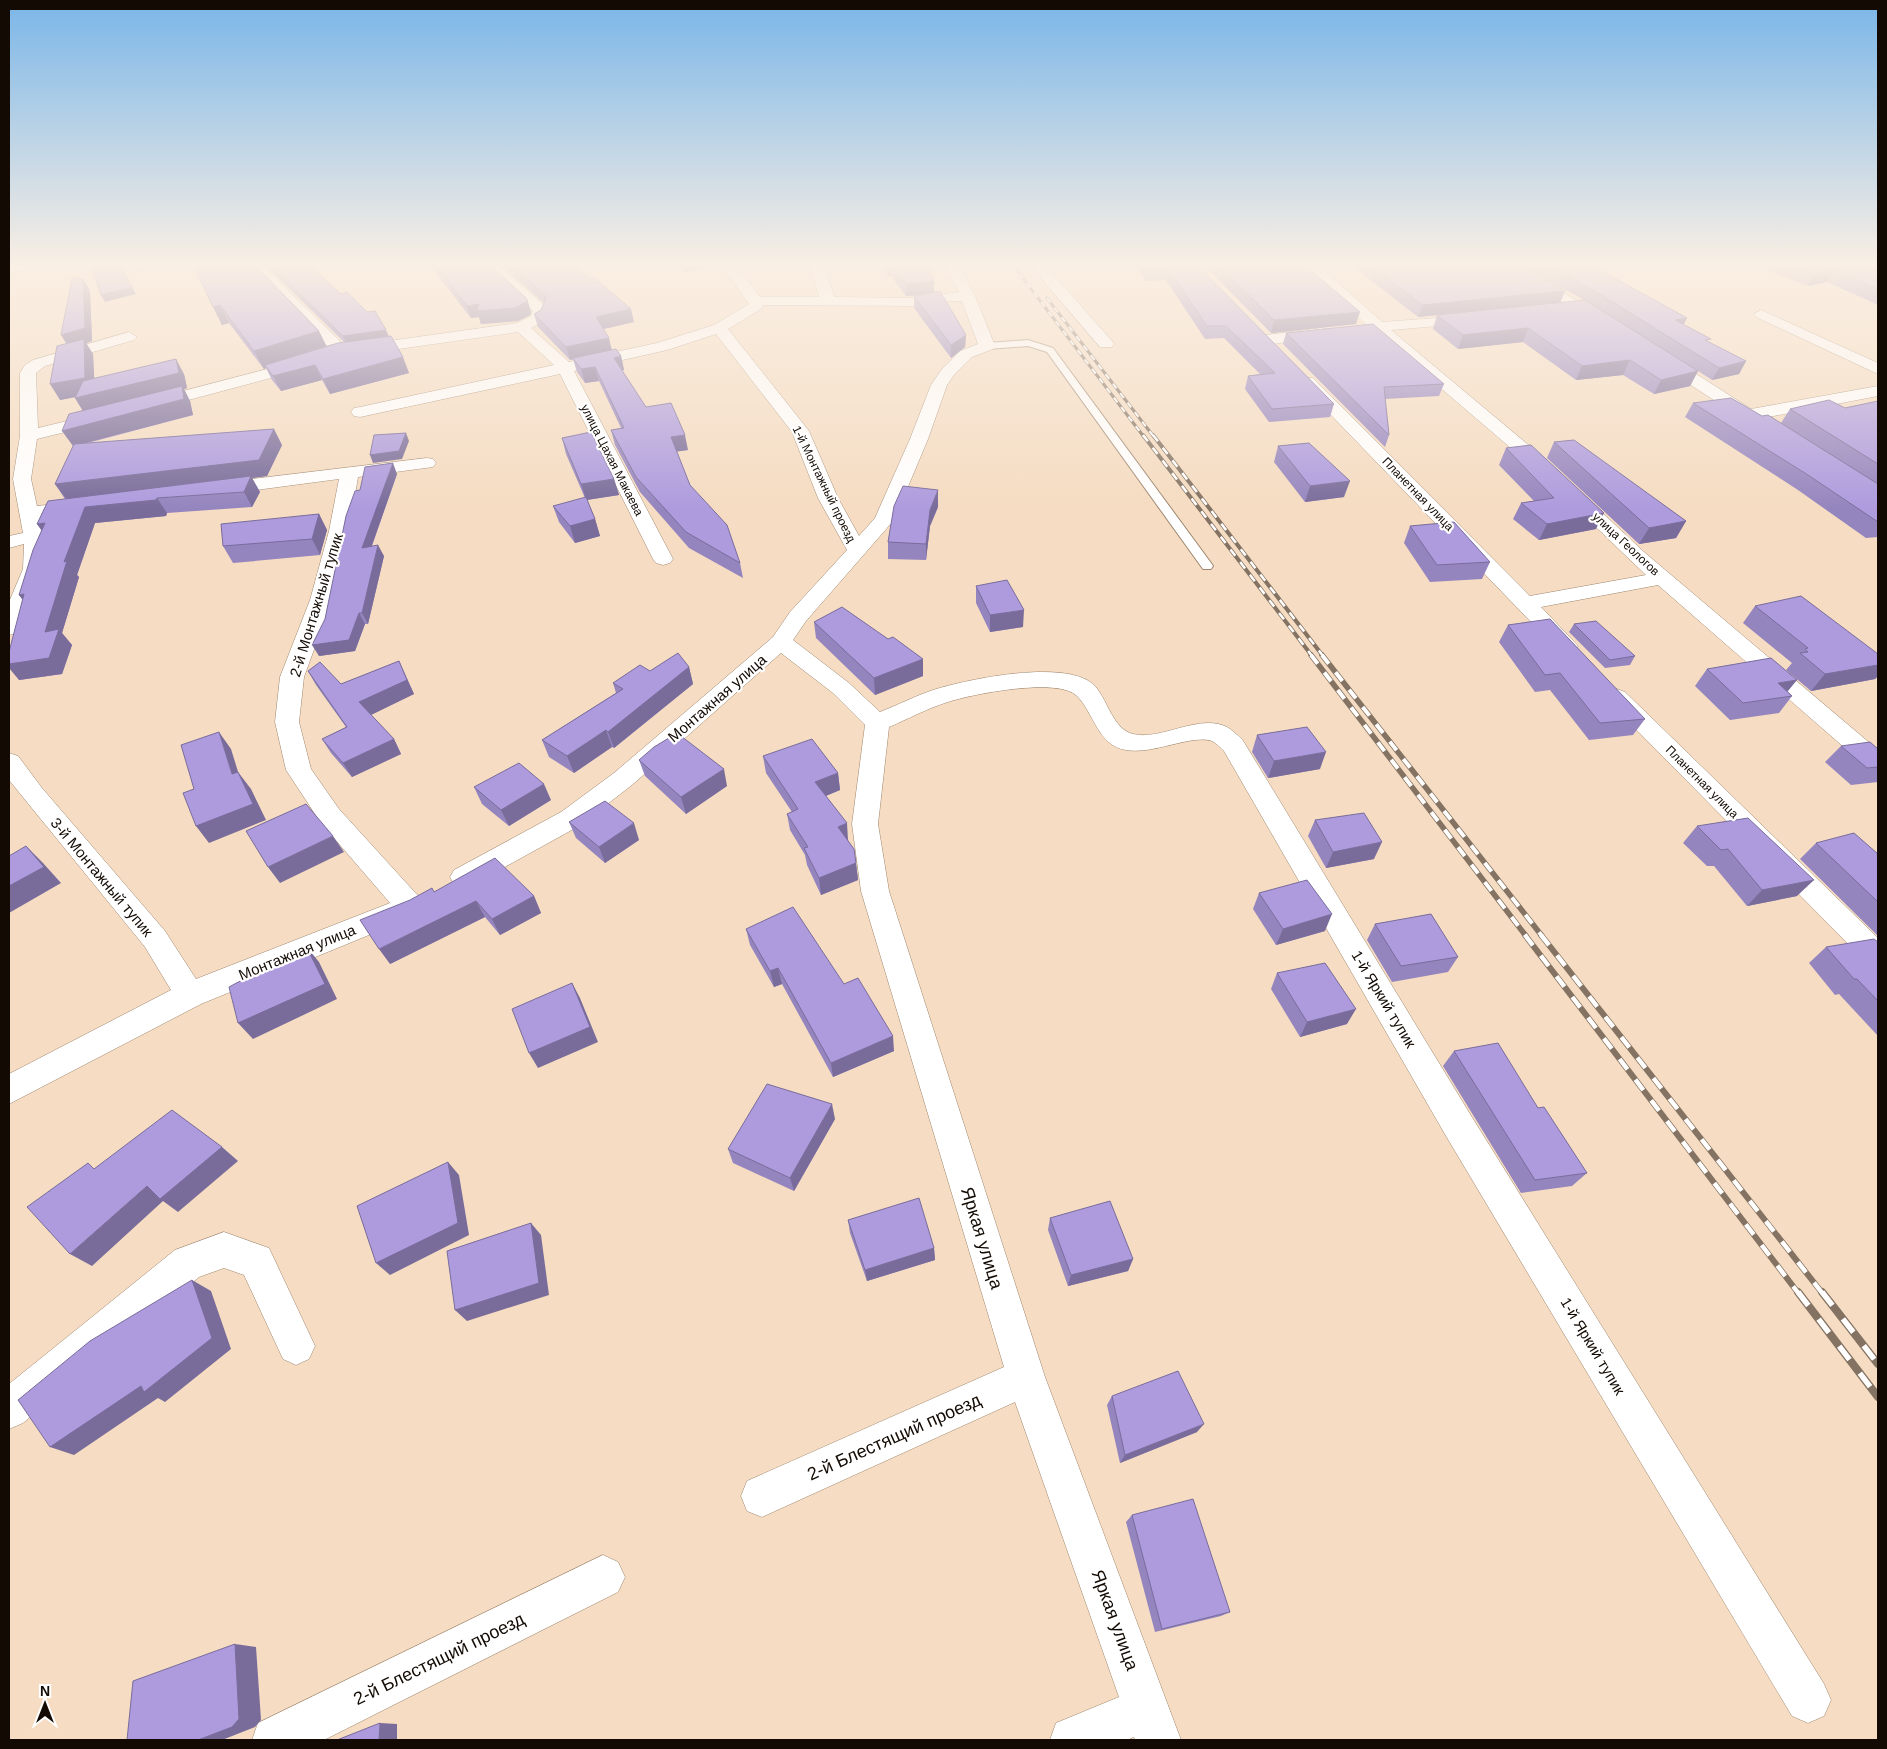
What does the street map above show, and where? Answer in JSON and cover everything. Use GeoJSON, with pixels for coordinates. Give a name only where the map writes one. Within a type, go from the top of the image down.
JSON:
{"type":"FeatureCollection","features":[{"type":"Feature","properties":{"kind":"street"},"geometry":{"type":"LineString","coordinates":[[9,628],[33,568],[34,536],[22,480],[29,436],[28,373],[31,368],[39,363],[99,346]]}},
{"type":"Feature","properties":{"kind":"street"},"geometry":{"type":"LineString","coordinates":[[336,346],[342,352]]}},
{"type":"Feature","properties":{"kind":"street"},"geometry":{"type":"LineString","coordinates":[[134,409],[286,370],[342,352],[388,346]]}},
{"type":"Feature","properties":{"kind":"street","name":"улица Цахая Макаева"},"geometry":{"type":"LineString","coordinates":[[542,346],[564,366],[663,559]]}},
{"type":"Feature","properties":{"kind":"street"},"geometry":{"type":"LineString","coordinates":[[360,412],[564,366],[665,346]]}},
{"type":"Feature","properties":{"kind":"street","name":"1-й Монтажный проезд"},"geometry":{"type":"LineString","coordinates":[[733,346],[800,432],[828,498],[857,550]]}},
{"type":"Feature","properties":{"kind":"street","name":"Монтажная улица"},"geometry":{"type":"LineString","coordinates":[[9,1090],[190,995],[426,897],[570,819],[623,779],[781,642],[798,617],[884,520],[919,439],[939,386],[961,358],[987,346]]}},
{"type":"Feature","properties":{"kind":"street","name":"Планетная улица"},"geometry":{"type":"LineString","coordinates":[[1271,346],[1579,659]]}},
{"type":"Feature","properties":{"kind":"street","name":"улица Геологов"},"geometry":{"type":"LineString","coordinates":[[1400,346],[1538,462],[1663,578],[1878,763]]}},
{"type":"Feature","properties":{"kind":"street"},"geometry":{"type":"LineString","coordinates":[[1828,346],[1878,369]]}},
{"type":"Feature","properties":{"kind":"street"},"geometry":{"type":"LineString","coordinates":[[1649,350],[1773,430]]}},
{"type":"Feature","properties":{"kind":"street"},"geometry":{"type":"LineString","coordinates":[[9,397],[28,391]]}},
{"type":"Feature","properties":{"kind":"street"},"geometry":{"type":"LineString","coordinates":[[1749,415],[1878,391]]}},
{"type":"Feature","properties":{"kind":"street"},"geometry":{"type":"LineString","coordinates":[[29,436],[114,414]]}},
{"type":"Feature","properties":{"kind":"street"},"geometry":{"type":"LineString","coordinates":[[204,491],[427,463]]}},
{"type":"Feature","properties":{"kind":"street","name":"2-й Монтажный тупик"},"geometry":{"type":"LineString","coordinates":[[350,472],[339,531],[321,600],[292,677],[287,722],[299,770],[330,816],[426,897]]}},
{"type":"Feature","properties":{"kind":"street"},"geometry":{"type":"LineString","coordinates":[[29,513],[97,505]]}},
{"type":"Feature","properties":{"kind":"street"},"geometry":{"type":"LineString","coordinates":[[9,542],[34,536]]}},
{"type":"Feature","properties":{"kind":"street"},"geometry":{"type":"LineString","coordinates":[[1524,603],[1663,578]]}},
{"type":"Feature","properties":{"kind":"street"},"geometry":{"type":"LineString","coordinates":[[781,642],[841,688],[878,723]]}},
{"type":"Feature","properties":{"kind":"street","name":"1-й Яркий тупик"},"geometry":{"type":"LineString","coordinates":[[878,723],[940,696],[973,688],[1048,678],[1070,680],[1085,690],[1111,731],[1126,742],[1149,743],[1194,733],[1218,733],[1234,745],[1458,1125],[1808,1700]]}},
{"type":"Feature","properties":{"kind":"street","name":"Планетная улица"},"geometry":{"type":"LineString","coordinates":[[1600,679],[1878,956]]}},
{"type":"Feature","properties":{"kind":"street","name":"Яркая улица"},"geometry":{"type":"LineString","coordinates":[[878,723],[865,824],[875,891],[1026,1377],[1152,1724]]}},
{"type":"Feature","properties":{"kind":"street","name":"3-й Монтажный тупик"},"geometry":{"type":"LineString","coordinates":[[9,762],[33,795],[155,939],[190,995]]}},
{"type":"Feature","properties":{"kind":"street"},"geometry":{"type":"LineString","coordinates":[[9,1409],[188,1263],[224,1250],[256,1261],[296,1346]]}},
{"type":"Feature","properties":{"kind":"street","name":"2-й Блестящий проезд"},"geometry":{"type":"LineString","coordinates":[[762,1496],[1026,1377]]}},
{"type":"Feature","properties":{"kind":"street","name":"2-й Блестящий проезд"},"geometry":{"type":"LineString","coordinates":[[274,1740],[603,1577]]}},
{"type":"Feature","properties":{"kind":"street"},"geometry":{"type":"LineString","coordinates":[[1073,1740],[1152,1724]]}},
{"type":"Feature","properties":{"kind":"lane"},"geometry":{"type":"LineString","coordinates":[[987,346],[992,346]]}},
{"type":"Feature","properties":{"kind":"lane"},"geometry":{"type":"LineString","coordinates":[[1044,346],[1050,350],[1207,566]]}},
{"type":"Feature","properties":{"kind":"building"},"geometry":{"type":"Polygon","coordinates":[[[57,346],[84,346],[85,378],[50,384],[57,346]]]}},
{"type":"Feature","properties":{"kind":"building"},"geometry":{"type":"Polygon","coordinates":[[[250,346],[271,346],[254,351],[250,346]]]}},
{"type":"Feature","properties":{"kind":"building"},"geometry":{"type":"Polygon","coordinates":[[[329,346],[396,346],[403,357],[323,379],[315,365],[273,376],[265,365],[329,346]]]}},
{"type":"Feature","properties":{"kind":"building"},"geometry":{"type":"Polygon","coordinates":[[[1246,346],[1276,346],[1334,404],[1272,409],[1248,376],[1275,373],[1246,346]]]}},
{"type":"Feature","properties":{"kind":"building"},"geometry":{"type":"Polygon","coordinates":[[[1299,346],[1399,346],[1444,384],[1384,387],[1389,435],[1299,346]]]}},
{"type":"Feature","properties":{"kind":"building"},"geometry":{"type":"Polygon","coordinates":[[[1553,346],[1658,346],[1698,371],[1661,380],[1630,360],[1582,366],[1553,346]]]}},
{"type":"Feature","properties":{"kind":"building"},"geometry":{"type":"Polygon","coordinates":[[[1683,346],[1716,346],[1746,361],[1719,368],[1683,346]]]}},
{"type":"Feature","properties":{"kind":"building"},"geometry":{"type":"Polygon","coordinates":[[[616,349],[621,356],[614,358],[646,407],[671,403],[685,435],[671,437],[690,485],[727,525],[740,563],[686,532],[636,477],[611,430],[624,428],[595,367],[581,369],[573,358],[616,349]]]}},
{"type":"Feature","properties":{"kind":"building"},"geometry":{"type":"Polygon","coordinates":[[[176,359],[179,373],[75,398],[83,381],[176,359]]]}},
{"type":"Feature","properties":{"kind":"building"},"geometry":{"type":"Polygon","coordinates":[[[182,386],[184,399],[62,431],[69,414],[182,386]]]}},
{"type":"Feature","properties":{"kind":"building"},"geometry":{"type":"Polygon","coordinates":[[[1731,398],[1762,416],[1768,415],[1878,484],[1878,522],[1808,475],[1693,403],[1731,398]]]}},
{"type":"Feature","properties":{"kind":"building"},"geometry":{"type":"Polygon","coordinates":[[[1829,400],[1845,408],[1878,401],[1878,464],[1790,409],[1829,400]]]}},
{"type":"Feature","properties":{"kind":"building"},"geometry":{"type":"Polygon","coordinates":[[[274,429],[259,460],[55,484],[74,444],[274,429]]]}},
{"type":"Feature","properties":{"kind":"building"},"geometry":{"type":"Polygon","coordinates":[[[591,432],[614,479],[581,484],[562,438],[591,432]]]}},
{"type":"Feature","properties":{"kind":"building"},"geometry":{"type":"Polygon","coordinates":[[[406,433],[399,451],[370,455],[374,435],[406,433]]]}},
{"type":"Feature","properties":{"kind":"building"},"geometry":{"type":"Polygon","coordinates":[[[1574,440],[1686,521],[1649,528],[1554,442],[1574,440]]]}},
{"type":"Feature","properties":{"kind":"building"},"geometry":{"type":"Polygon","coordinates":[[[1309,443],[1350,481],[1310,486],[1278,446],[1309,443]]]}},
{"type":"Feature","properties":{"kind":"building"},"geometry":{"type":"Polygon","coordinates":[[[1531,445],[1604,513],[1547,524],[1521,503],[1554,498],[1506,448],[1531,445]]]}},
{"type":"Feature","properties":{"kind":"building"},"geometry":{"type":"Polygon","coordinates":[[[393,463],[362,548],[378,545],[362,613],[359,613],[349,640],[312,645],[325,619],[346,516],[355,491],[360,490],[365,467],[393,463]]]}},
{"type":"Feature","properties":{"kind":"building"},"geometry":{"type":"Polygon","coordinates":[[[251,476],[244,492],[157,498],[156,500],[85,507],[64,562],[67,561],[45,632],[59,629],[49,658],[9,664],[9,652],[24,594],[19,595],[33,550],[45,523],[37,524],[48,501],[251,476]]]}},
{"type":"Feature","properties":{"kind":"building"},"geometry":{"type":"Polygon","coordinates":[[[903,486],[938,490],[930,510],[926,544],[888,542],[894,506],[903,486]]]}},
{"type":"Feature","properties":{"kind":"building"},"geometry":{"type":"Polygon","coordinates":[[[586,497],[595,519],[570,526],[553,506],[586,497]]]}},
{"type":"Feature","properties":{"kind":"building"},"geometry":{"type":"Polygon","coordinates":[[[319,514],[312,539],[223,546],[221,524],[319,514]]]}},
{"type":"Feature","properties":{"kind":"building"},"geometry":{"type":"Polygon","coordinates":[[[1454,522],[1490,562],[1437,565],[1410,526],[1454,522]]]}},
{"type":"Feature","properties":{"kind":"building"},"geometry":{"type":"Polygon","coordinates":[[[1007,580],[1024,610],[990,615],[976,586],[1007,580]]]}},
{"type":"Feature","properties":{"kind":"building"},"geometry":{"type":"Polygon","coordinates":[[[1801,596],[1878,654],[1878,665],[1825,674],[1800,653],[1808,652],[1805,649],[1808,648],[1755,606],[1801,596]]]}},
{"type":"Feature","properties":{"kind":"building"},"geometry":{"type":"Polygon","coordinates":[[[842,607],[888,639],[893,637],[923,659],[874,678],[814,622],[842,607]]]}},
{"type":"Feature","properties":{"kind":"building"},"geometry":{"type":"Polygon","coordinates":[[[1550,619],[1645,719],[1600,723],[1560,673],[1545,675],[1508,625],[1550,619]]]}},
{"type":"Feature","properties":{"kind":"building"},"geometry":{"type":"Polygon","coordinates":[[[1596,621],[1635,656],[1610,660],[1574,624],[1596,621]]]}},
{"type":"Feature","properties":{"kind":"building"},"geometry":{"type":"Polygon","coordinates":[[[678,653],[689,667],[608,732],[606,730],[567,756],[542,740],[623,689],[613,683],[640,665],[650,671],[678,653]]]}},
{"type":"Feature","properties":{"kind":"building"},"geometry":{"type":"Polygon","coordinates":[[[1771,658],[1797,680],[1778,683],[1792,696],[1743,703],[1707,669],[1771,658]]]}},
{"type":"Feature","properties":{"kind":"building"},"geometry":{"type":"Polygon","coordinates":[[[399,661],[407,680],[359,702],[394,739],[343,763],[322,739],[347,727],[308,671],[320,662],[341,684],[399,661]]]}},
{"type":"Feature","properties":{"kind":"building"},"geometry":{"type":"Polygon","coordinates":[[[1307,727],[1326,752],[1274,761],[1257,735],[1307,727]]]}},
{"type":"Feature","properties":{"kind":"building"},"geometry":{"type":"Polygon","coordinates":[[[219,732],[232,774],[238,772],[253,804],[196,826],[183,793],[194,789],[181,745],[219,732]]]}},
{"type":"Feature","properties":{"kind":"building"},"geometry":{"type":"Polygon","coordinates":[[[677,733],[724,769],[681,797],[639,760],[654,747],[677,733]]]}},
{"type":"Feature","properties":{"kind":"building"},"geometry":{"type":"Polygon","coordinates":[[[812,739],[838,773],[815,782],[847,823],[838,827],[854,849],[856,863],[819,878],[804,848],[808,847],[787,814],[798,809],[763,756],[812,739]]]}},
{"type":"Feature","properties":{"kind":"building"},"geometry":{"type":"Polygon","coordinates":[[[1870,742],[1878,749],[1878,767],[1867,768],[1841,746],[1870,742]]]}},
{"type":"Feature","properties":{"kind":"building"},"geometry":{"type":"Polygon","coordinates":[[[519,763],[544,784],[501,810],[474,787],[519,763]]]}},
{"type":"Feature","properties":{"kind":"building"},"geometry":{"type":"Polygon","coordinates":[[[605,801],[634,823],[599,847],[569,822],[605,801]]]}},
{"type":"Feature","properties":{"kind":"building"},"geometry":{"type":"Polygon","coordinates":[[[306,804],[333,836],[268,867],[246,831],[306,804]]]}},
{"type":"Feature","properties":{"kind":"building"},"geometry":{"type":"Polygon","coordinates":[[[1364,813],[1382,842],[1333,852],[1315,820],[1364,813]]]}},
{"type":"Feature","properties":{"kind":"building"},"geometry":{"type":"Polygon","coordinates":[[[1748,818],[1814,880],[1762,890],[1728,849],[1721,850],[1697,826],[1748,818]]]}},
{"type":"Feature","properties":{"kind":"building"},"geometry":{"type":"Polygon","coordinates":[[[1854,833],[1878,854],[1878,902],[1816,843],[1854,833]]]}},
{"type":"Feature","properties":{"kind":"building"},"geometry":{"type":"Polygon","coordinates":[[[26,846],[44,867],[9,886],[9,856],[26,846]]]}},
{"type":"Feature","properties":{"kind":"building"},"geometry":{"type":"Polygon","coordinates":[[[495,858],[534,896],[492,919],[476,901],[379,949],[360,920],[410,900],[432,888],[434,892],[495,858]]]}},
{"type":"Feature","properties":{"kind":"building"},"geometry":{"type":"Polygon","coordinates":[[[1307,880],[1332,914],[1283,929],[1259,893],[1307,880]]]}},
{"type":"Feature","properties":{"kind":"building"},"geometry":{"type":"Polygon","coordinates":[[[793,907],[844,984],[858,978],[893,1036],[831,1063],[778,968],[770,971],[746,929],[793,907]]]}},
{"type":"Feature","properties":{"kind":"building"},"geometry":{"type":"Polygon","coordinates":[[[1431,914],[1458,957],[1401,966],[1375,924],[1431,914]]]}},
{"type":"Feature","properties":{"kind":"building"},"geometry":{"type":"Polygon","coordinates":[[[1874,939],[1878,942],[1878,1001],[1857,979],[1854,979],[1826,947],[1874,939]]]}},
{"type":"Feature","properties":{"kind":"building"},"geometry":{"type":"Polygon","coordinates":[[[306,946],[325,984],[238,1023],[229,987],[306,946]]]}},
{"type":"Feature","properties":{"kind":"building"},"geometry":{"type":"Polygon","coordinates":[[[1325,963],[1356,1009],[1307,1022],[1277,973],[1325,963]]]}},
{"type":"Feature","properties":{"kind":"building"},"geometry":{"type":"Polygon","coordinates":[[[572,983],[590,1027],[529,1053],[512,1009],[572,983]]]}},
{"type":"Feature","properties":{"kind":"building"},"geometry":{"type":"Polygon","coordinates":[[[1498,1043],[1538,1108],[1544,1107],[1587,1173],[1535,1180],[1454,1051],[1498,1043]]]}},
{"type":"Feature","properties":{"kind":"building"},"geometry":{"type":"Polygon","coordinates":[[[767,1084],[832,1104],[790,1178],[728,1149],[767,1084]]]}},
{"type":"Feature","properties":{"kind":"building"},"geometry":{"type":"Polygon","coordinates":[[[172,1110],[222,1147],[160,1199],[147,1186],[70,1254],[27,1207],[88,1163],[94,1169],[172,1110]]]}},
{"type":"Feature","properties":{"kind":"building"},"geometry":{"type":"Polygon","coordinates":[[[448,1162],[458,1223],[376,1263],[357,1206],[448,1162]]]}},
{"type":"Feature","properties":{"kind":"building"},"geometry":{"type":"Polygon","coordinates":[[[919,1198],[934,1248],[865,1270],[848,1220],[919,1198]]]}},
{"type":"Feature","properties":{"kind":"building"},"geometry":{"type":"Polygon","coordinates":[[[1110,1201],[1133,1259],[1071,1275],[1050,1218],[1110,1201]]]}},
{"type":"Feature","properties":{"kind":"building"},"geometry":{"type":"Polygon","coordinates":[[[531,1223],[539,1283],[455,1310],[447,1251],[531,1223]]]}},
{"type":"Feature","properties":{"kind":"building"},"geometry":{"type":"Polygon","coordinates":[[[192,1280],[212,1338],[144,1392],[141,1386],[50,1447],[18,1400],[90,1341],[192,1280]]]}},
{"type":"Feature","properties":{"kind":"building"},"geometry":{"type":"Polygon","coordinates":[[[1178,1371],[1204,1424],[1125,1455],[1112,1396],[1178,1371]]]}},
{"type":"Feature","properties":{"kind":"building"},"geometry":{"type":"Polygon","coordinates":[[[1193,1499],[1230,1612],[1162,1629],[1132,1515],[1193,1499]]]}},
{"type":"Feature","properties":{"kind":"building"},"geometry":{"type":"Polygon","coordinates":[[[235,1644],[239,1719],[232,1727],[198,1740],[127,1740],[133,1681],[235,1644]]]}},
{"type":"Feature","properties":{"kind":"building"},"geometry":{"type":"Polygon","coordinates":[[[380,1723],[379,1740],[337,1740],[380,1723]]]}},
{"type":"Feature","properties":{"kind":"railway"},"geometry":{"type":"LineString","coordinates":[[1074,346],[1144,437]]}},
{"type":"Feature","properties":{"kind":"railway"},"geometry":{"type":"LineString","coordinates":[[1084,346],[1154,437]]}},
{"type":"Feature","properties":{"kind":"railway"},"geometry":{"type":"LineString","coordinates":[[1143,435],[1312,656]]}},
{"type":"Feature","properties":{"kind":"railway"},"geometry":{"type":"LineString","coordinates":[[1153,435],[1323,656]]}},
{"type":"Feature","properties":{"kind":"railway"},"geometry":{"type":"LineString","coordinates":[[1311,655],[1526,936]]}},
{"type":"Feature","properties":{"kind":"railway"},"geometry":{"type":"LineString","coordinates":[[1322,655],[1542,936]]}},
{"type":"Feature","properties":{"kind":"railway"},"geometry":{"type":"LineString","coordinates":[[1525,935],[1799,1294]]}},
{"type":"Feature","properties":{"kind":"railway"},"geometry":{"type":"LineString","coordinates":[[1541,935],[1823,1294]]}},
{"type":"Feature","properties":{"kind":"railway"},"geometry":{"type":"LineString","coordinates":[[1798,1292],[1878,1397]]}},
{"type":"Feature","properties":{"kind":"railway"},"geometry":{"type":"LineString","coordinates":[[1822,1292],[1878,1364]]}}]}
